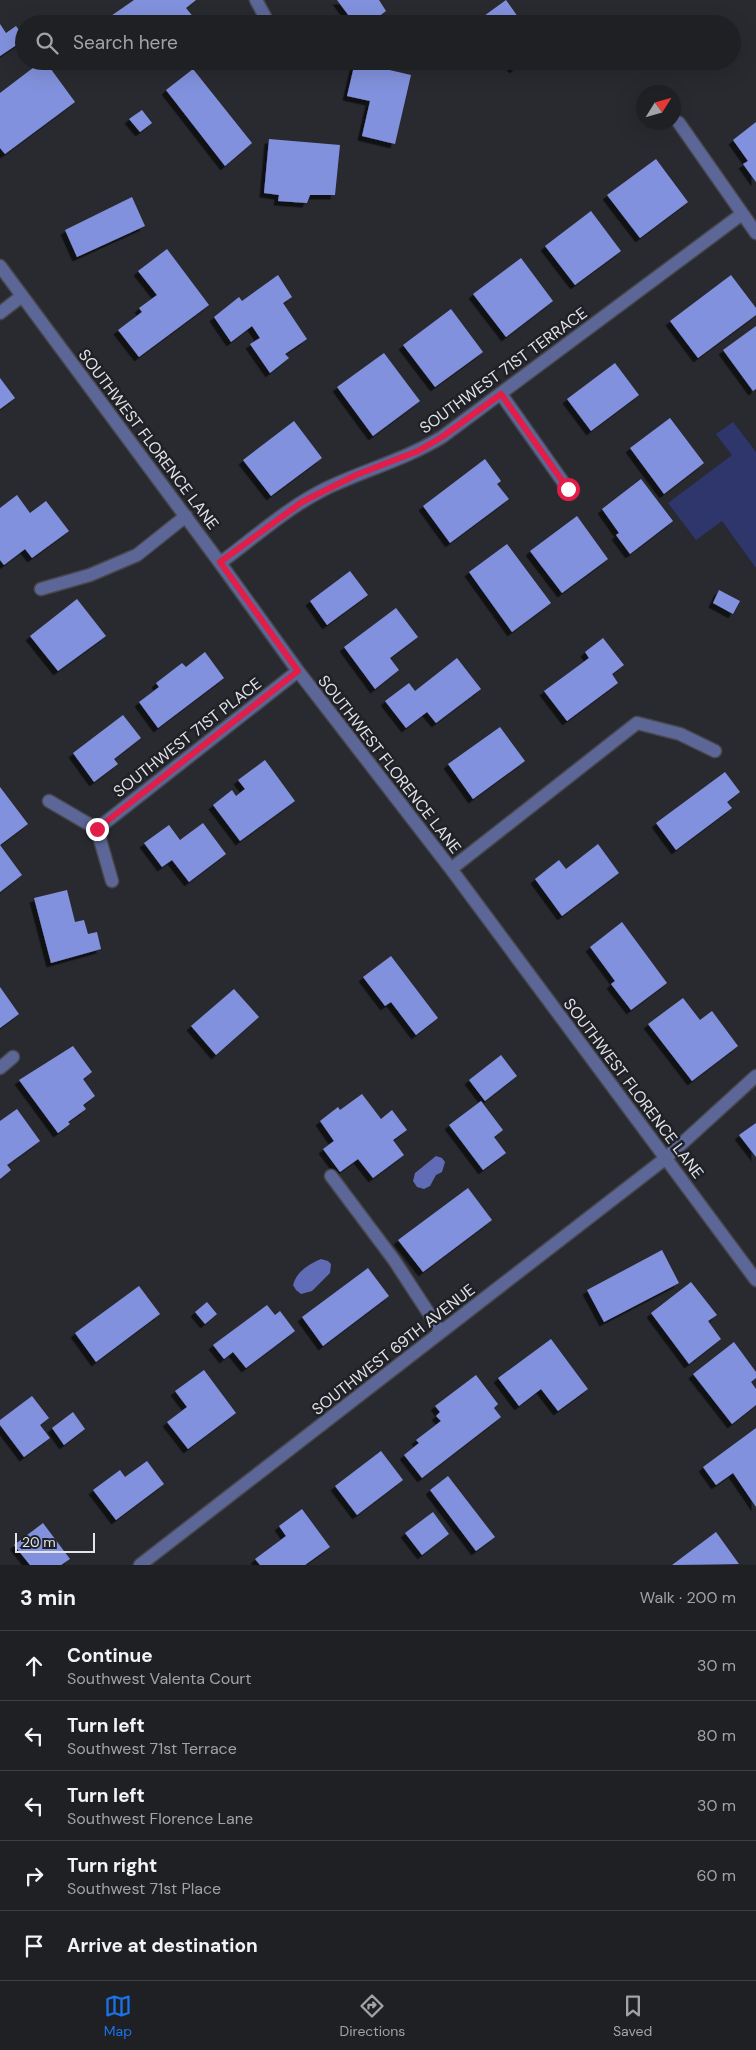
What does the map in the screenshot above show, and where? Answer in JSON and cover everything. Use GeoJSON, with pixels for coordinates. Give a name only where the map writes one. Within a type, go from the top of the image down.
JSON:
{"type":"FeatureCollection","features":[{"type":"Feature","properties":{"kind":"street"},"geometry":{"type":"LineString","coordinates":[[256,0],[264,15]]}},
{"type":"Feature","properties":{"kind":"street"},"geometry":{"type":"LineString","coordinates":[[681,126],[756,233]]}},
{"type":"Feature","properties":{"kind":"street","name":"SOUTHWEST 71ST TERRACE"},"geometry":{"type":"LineString","coordinates":[[220,562],[302,502],[356,475],[418,451],[442,437],[742,214]]}},
{"type":"Feature","properties":{"kind":"street","name":"SOUTHWEST FLORENCE LANE"},"geometry":{"type":"LineString","coordinates":[[0,266],[220,562],[298,671],[451,869],[756,1280]]}},
{"type":"Feature","properties":{"kind":"street"},"geometry":{"type":"LineString","coordinates":[[0,313],[22,296]]}},
{"type":"Feature","properties":{"kind":"street"},"geometry":{"type":"LineString","coordinates":[[501,394],[568,489]]}},
{"type":"Feature","properties":{"kind":"street"},"geometry":{"type":"LineString","coordinates":[[41,589],[90,575],[137,555],[186,516]]}},
{"type":"Feature","properties":{"kind":"street","name":"SOUTHWEST 71ST PLACE"},"geometry":{"type":"LineString","coordinates":[[97,829],[298,671]]}},
{"type":"Feature","properties":{"kind":"street"},"geometry":{"type":"LineString","coordinates":[[451,869],[637,723],[680,734],[715,751]]}},
{"type":"Feature","properties":{"kind":"street"},"geometry":{"type":"LineString","coordinates":[[49,801],[97,829],[112,881]]}},
{"type":"Feature","properties":{"kind":"street"},"geometry":{"type":"LineString","coordinates":[[0,1068],[13,1057]]}},
{"type":"Feature","properties":{"kind":"street","name":"SOUTHWEST 69TH AVENUE"},"geometry":{"type":"LineString","coordinates":[[140,1565],[666,1158],[756,1076]]}},
{"type":"Feature","properties":{"kind":"street"},"geometry":{"type":"LineString","coordinates":[[331,1176],[394,1260],[441,1332]]}},
{"type":"Feature","properties":{"kind":"shaded area"},"geometry":{"type":"Polygon","coordinates":[[[733,422],[756,452],[756,568],[722,521],[696,540],[668,503],[732,455],[716,434],[733,422]]]}},
{"type":"Feature","properties":{"kind":"shaded area"},"geometry":{"type":"Polygon","coordinates":[[[436,1156],[442,1158],[445,1162],[442,1172],[436,1175],[430,1186],[424,1189],[417,1187],[413,1181],[415,1173],[436,1156]]]}},
{"type":"Feature","properties":{"kind":"shaded area"},"geometry":{"type":"Polygon","coordinates":[[[321,1259],[331,1264],[330,1273],[312,1291],[301,1294],[293,1285],[297,1276],[312,1263],[321,1259]]]}},
{"type":"Feature","properties":{"kind":"building"},"geometry":{"type":"Polygon","coordinates":[[[134,0],[196,0],[186,8],[192,15],[112,15],[134,0]]]}},
{"type":"Feature","properties":{"kind":"building"},"geometry":{"type":"Polygon","coordinates":[[[337,0],[379,0],[386,11],[381,15],[348,15],[337,0]]]}},
{"type":"Feature","properties":{"kind":"building"},"geometry":{"type":"Polygon","coordinates":[[[506,0],[517,15],[485,15],[506,0]]]}},
{"type":"Feature","properties":{"kind":"building"},"geometry":{"type":"Polygon","coordinates":[[[0,24],[6,33],[15,27],[15,46],[0,56],[0,24]]]}},
{"type":"Feature","properties":{"kind":"building"},"geometry":{"type":"Polygon","coordinates":[[[30,70],[52,70],[75,102],[5,154],[0,148],[0,93],[30,70]]]}},
{"type":"Feature","properties":{"kind":"building"},"geometry":{"type":"Polygon","coordinates":[[[194,70],[252,143],[225,166],[166,90],[194,70]]]}},
{"type":"Feature","properties":{"kind":"building"},"geometry":{"type":"Polygon","coordinates":[[[353,70],[389,70],[411,75],[395,144],[362,136],[370,101],[347,96],[353,70]]]}},
{"type":"Feature","properties":{"kind":"building"},"geometry":{"type":"Polygon","coordinates":[[[142,110],[152,123],[140,132],[129,119],[142,110]]]}},
{"type":"Feature","properties":{"kind":"building"},"geometry":{"type":"Polygon","coordinates":[[[756,122],[756,182],[743,164],[748,161],[733,140],[756,122]]]}},
{"type":"Feature","properties":{"kind":"building"},"geometry":{"type":"Polygon","coordinates":[[[269,139],[340,145],[335,195],[310,195],[307,203],[278,201],[279,195],[264,193],[269,139]]]}},
{"type":"Feature","properties":{"kind":"building"},"geometry":{"type":"Polygon","coordinates":[[[656,159],[688,202],[640,238],[607,195],[656,159]]]}},
{"type":"Feature","properties":{"kind":"building"},"geometry":{"type":"Polygon","coordinates":[[[132,197],[145,226],[77,257],[65,230],[132,197]]]}},
{"type":"Feature","properties":{"kind":"building"},"geometry":{"type":"Polygon","coordinates":[[[591,211],[621,251],[575,285],[545,246],[591,211]]]}},
{"type":"Feature","properties":{"kind":"building"},"geometry":{"type":"Polygon","coordinates":[[[167,249],[209,305],[139,357],[118,330],[142,312],[139,308],[157,295],[138,271],[167,249]]]}},
{"type":"Feature","properties":{"kind":"building"},"geometry":{"type":"Polygon","coordinates":[[[521,258],[553,301],[506,337],[473,294],[521,258]]]}},
{"type":"Feature","properties":{"kind":"building"},"geometry":{"type":"Polygon","coordinates":[[[278,275],[292,297],[283,303],[307,339],[285,354],[289,358],[270,373],[250,344],[260,338],[252,326],[231,342],[214,317],[239,297],[242,301],[278,275]]]}},
{"type":"Feature","properties":{"kind":"building"},"geometry":{"type":"Polygon","coordinates":[[[731,275],[756,308],[756,315],[698,358],[670,321],[731,275]]]}},
{"type":"Feature","properties":{"kind":"building"},"geometry":{"type":"Polygon","coordinates":[[[451,309],[483,352],[435,387],[403,345],[451,309]]]}},
{"type":"Feature","properties":{"kind":"building"},"geometry":{"type":"Polygon","coordinates":[[[756,326],[756,389],[753,391],[723,350],[756,326]]]}},
{"type":"Feature","properties":{"kind":"building"},"geometry":{"type":"Polygon","coordinates":[[[384,353],[420,401],[373,436],[337,387],[384,353]]]}},
{"type":"Feature","properties":{"kind":"building"},"geometry":{"type":"Polygon","coordinates":[[[615,363],[639,395],[591,431],[567,399],[615,363]]]}},
{"type":"Feature","properties":{"kind":"building"},"geometry":{"type":"Polygon","coordinates":[[[0,378],[15,398],[0,409],[0,378]]]}},
{"type":"Feature","properties":{"kind":"building"},"geometry":{"type":"Polygon","coordinates":[[[670,418],[704,463],[664,494],[630,448],[670,418]]]}},
{"type":"Feature","properties":{"kind":"building"},"geometry":{"type":"Polygon","coordinates":[[[294,421],[322,458],[271,496],[243,460],[294,421]]]}},
{"type":"Feature","properties":{"kind":"building"},"geometry":{"type":"Polygon","coordinates":[[[485,459],[501,481],[497,484],[509,499],[450,543],[423,506],[485,459]]]}},
{"type":"Feature","properties":{"kind":"building"},"geometry":{"type":"Polygon","coordinates":[[[641,479],[673,521],[630,554],[616,535],[619,533],[602,509],[641,479]]]}},
{"type":"Feature","properties":{"kind":"building"},"geometry":{"type":"Polygon","coordinates":[[[17,495],[30,513],[46,501],[69,531],[32,558],[25,549],[4,565],[0,560],[0,508],[17,495]]]}},
{"type":"Feature","properties":{"kind":"building"},"geometry":{"type":"Polygon","coordinates":[[[577,516],[608,559],[562,593],[530,551],[577,516]]]}},
{"type":"Feature","properties":{"kind":"building"},"geometry":{"type":"Polygon","coordinates":[[[507,544],[551,603],[512,632],[469,572],[507,544]]]}},
{"type":"Feature","properties":{"kind":"building"},"geometry":{"type":"Polygon","coordinates":[[[350,571],[368,595],[327,625],[310,601],[350,571]]]}},
{"type":"Feature","properties":{"kind":"building"},"geometry":{"type":"Polygon","coordinates":[[[719,590],[740,601],[733,614],[713,603],[719,590]]]}},
{"type":"Feature","properties":{"kind":"building"},"geometry":{"type":"Polygon","coordinates":[[[77,599],[106,636],[58,671],[30,636],[77,599]]]}},
{"type":"Feature","properties":{"kind":"building"},"geometry":{"type":"Polygon","coordinates":[[[396,608],[418,637],[390,658],[399,670],[375,689],[344,647],[396,608]]]}},
{"type":"Feature","properties":{"kind":"building"},"geometry":{"type":"Polygon","coordinates":[[[603,638],[624,665],[612,674],[618,683],[567,721],[544,691],[589,658],[585,652],[603,638]]]}},
{"type":"Feature","properties":{"kind":"building"},"geometry":{"type":"Polygon","coordinates":[[[205,652],[224,678],[158,728],[139,702],[159,687],[156,683],[182,663],[186,667],[205,652]]]}},
{"type":"Feature","properties":{"kind":"building"},"geometry":{"type":"Polygon","coordinates":[[[457,658],[481,689],[436,723],[427,712],[406,728],[385,701],[409,683],[415,691],[457,658]]]}},
{"type":"Feature","properties":{"kind":"building"},"geometry":{"type":"Polygon","coordinates":[[[123,715],[141,738],[114,759],[118,764],[94,782],[73,753],[123,715]]]}},
{"type":"Feature","properties":{"kind":"building"},"geometry":{"type":"Polygon","coordinates":[[[500,727],[525,761],[473,799],[448,764],[500,727]]]}},
{"type":"Feature","properties":{"kind":"building"},"geometry":{"type":"Polygon","coordinates":[[[265,760],[295,801],[240,841],[213,805],[232,790],[236,796],[245,789],[238,780],[265,760]]]}},
{"type":"Feature","properties":{"kind":"building"},"geometry":{"type":"Polygon","coordinates":[[[725,772],[740,792],[727,802],[732,808],[676,850],[656,823],[725,772]]]}},
{"type":"Feature","properties":{"kind":"building"},"geometry":{"type":"Polygon","coordinates":[[[0,787],[28,824],[0,845],[0,787]]]}},
{"type":"Feature","properties":{"kind":"building"},"geometry":{"type":"Polygon","coordinates":[[[203,823],[226,854],[189,882],[172,860],[162,867],[144,843],[169,825],[180,840],[203,823]]]}},
{"type":"Feature","properties":{"kind":"building"},"geometry":{"type":"Polygon","coordinates":[[[598,844],[619,873],[562,916],[535,879],[559,860],[566,869],[598,844]]]}},
{"type":"Feature","properties":{"kind":"building"},"geometry":{"type":"Polygon","coordinates":[[[0,845],[22,875],[0,892],[0,845]]]}},
{"type":"Feature","properties":{"kind":"building"},"geometry":{"type":"Polygon","coordinates":[[[67,890],[75,922],[84,920],[88,934],[97,932],[101,949],[51,963],[34,898],[67,890]]]}},
{"type":"Feature","properties":{"kind":"building"},"geometry":{"type":"Polygon","coordinates":[[[622,922],[667,983],[631,1010],[611,984],[615,981],[590,947],[622,922]]]}},
{"type":"Feature","properties":{"kind":"building"},"geometry":{"type":"Polygon","coordinates":[[[391,956],[438,1018],[416,1035],[391,1002],[385,1006],[363,977],[391,956]]]}},
{"type":"Feature","properties":{"kind":"building"},"geometry":{"type":"Polygon","coordinates":[[[0,987],[19,1014],[0,1028],[0,987]]]}},
{"type":"Feature","properties":{"kind":"building"},"geometry":{"type":"Polygon","coordinates":[[[234,989],[259,1017],[216,1055],[191,1026],[234,989]]]}},
{"type":"Feature","properties":{"kind":"building"},"geometry":{"type":"Polygon","coordinates":[[[683,998],[700,1020],[712,1011],[738,1046],[692,1081],[648,1024],[683,998]]]}},
{"type":"Feature","properties":{"kind":"building"},"geometry":{"type":"Polygon","coordinates":[[[73,1046],[92,1072],[83,1079],[95,1096],[83,1105],[86,1109],[68,1122],[70,1124],[58,1133],[19,1080],[73,1046]]]}},
{"type":"Feature","properties":{"kind":"building"},"geometry":{"type":"Polygon","coordinates":[[[501,1055],[517,1076],[485,1101],[469,1080],[501,1055]]]}},
{"type":"Feature","properties":{"kind":"building"},"geometry":{"type":"Polygon","coordinates":[[[362,1094],[381,1119],[392,1110],[407,1130],[393,1140],[404,1155],[373,1178],[358,1159],[340,1172],[323,1149],[334,1141],[320,1121],[338,1107],[340,1110],[362,1094]]]}},
{"type":"Feature","properties":{"kind":"building"},"geometry":{"type":"Polygon","coordinates":[[[481,1101],[503,1130],[494,1137],[506,1153],[483,1170],[449,1125],[481,1101]]]}},
{"type":"Feature","properties":{"kind":"building"},"geometry":{"type":"Polygon","coordinates":[[[17,1109],[40,1141],[7,1165],[11,1170],[0,1179],[0,1121],[17,1109]]]}},
{"type":"Feature","properties":{"kind":"building"},"geometry":{"type":"Polygon","coordinates":[[[756,1123],[756,1157],[739,1135],[756,1123]]]}},
{"type":"Feature","properties":{"kind":"building"},"geometry":{"type":"Polygon","coordinates":[[[468,1188],[492,1220],[423,1272],[398,1240],[468,1188]]]}},
{"type":"Feature","properties":{"kind":"building"},"geometry":{"type":"Polygon","coordinates":[[[662,1250],[679,1283],[604,1322],[587,1290],[662,1250]]]}},
{"type":"Feature","properties":{"kind":"building"},"geometry":{"type":"Polygon","coordinates":[[[368,1268],[389,1296],[323,1346],[302,1317],[368,1268]]]}},
{"type":"Feature","properties":{"kind":"building"},"geometry":{"type":"Polygon","coordinates":[[[691,1282],[717,1315],[708,1321],[721,1339],[689,1364],[651,1313],[691,1282]]]}},
{"type":"Feature","properties":{"kind":"building"},"geometry":{"type":"Polygon","coordinates":[[[139,1286],[160,1314],[96,1362],[75,1333],[139,1286]]]}},
{"type":"Feature","properties":{"kind":"building"},"geometry":{"type":"Polygon","coordinates":[[[207,1302],[217,1314],[205,1324],[195,1312],[207,1302]]]}},
{"type":"Feature","properties":{"kind":"building"},"geometry":{"type":"Polygon","coordinates":[[[267,1305],[275,1315],[280,1311],[295,1331],[246,1368],[233,1352],[224,1359],[213,1345],[267,1305]]]}},
{"type":"Feature","properties":{"kind":"building"},"geometry":{"type":"Polygon","coordinates":[[[551,1339],[588,1389],[558,1411],[541,1389],[519,1406],[498,1378],[551,1339]]]}},
{"type":"Feature","properties":{"kind":"building"},"geometry":{"type":"Polygon","coordinates":[[[734,1342],[756,1372],[756,1378],[751,1382],[756,1389],[756,1405],[732,1424],[693,1374],[734,1342]]]}},
{"type":"Feature","properties":{"kind":"building"},"geometry":{"type":"Polygon","coordinates":[[[204,1370],[236,1413],[188,1449],[167,1422],[187,1407],[175,1391],[204,1370]]]}},
{"type":"Feature","properties":{"kind":"building"},"geometry":{"type":"Polygon","coordinates":[[[476,1375],[498,1404],[494,1408],[501,1417],[422,1478],[404,1455],[419,1443],[416,1440],[441,1421],[436,1416],[440,1412],[435,1406],[476,1375]]]}},
{"type":"Feature","properties":{"kind":"building"},"geometry":{"type":"Polygon","coordinates":[[[32,1396],[49,1418],[40,1425],[50,1438],[24,1457],[0,1425],[0,1420],[32,1396]]]}},
{"type":"Feature","properties":{"kind":"building"},"geometry":{"type":"Polygon","coordinates":[[[73,1412],[85,1429],[64,1445],[52,1428],[73,1412]]]}},
{"type":"Feature","properties":{"kind":"building"},"geometry":{"type":"Polygon","coordinates":[[[756,1428],[756,1507],[733,1473],[716,1485],[703,1467],[756,1428]]]}},
{"type":"Feature","properties":{"kind":"building"},"geometry":{"type":"Polygon","coordinates":[[[381,1451],[403,1480],[357,1515],[335,1486],[381,1451]]]}},
{"type":"Feature","properties":{"kind":"building"},"geometry":{"type":"Polygon","coordinates":[[[147,1461],[164,1484],[116,1520],[93,1490],[120,1470],[125,1477],[147,1461]]]}},
{"type":"Feature","properties":{"kind":"building"},"geometry":{"type":"Polygon","coordinates":[[[448,1476],[495,1537],[476,1551],[430,1490],[448,1476]]]}},
{"type":"Feature","properties":{"kind":"building"},"geometry":{"type":"Polygon","coordinates":[[[302,1509],[330,1547],[305,1565],[260,1565],[255,1559],[286,1536],[279,1526],[302,1509]]]}},
{"type":"Feature","properties":{"kind":"building"},"geometry":{"type":"Polygon","coordinates":[[[433,1512],[449,1534],[422,1555],[405,1533],[433,1512]]]}},
{"type":"Feature","properties":{"kind":"building"},"geometry":{"type":"Polygon","coordinates":[[[43,1523],[70,1559],[61,1565],[30,1565],[14,1545],[43,1523]]]}},
{"type":"Feature","properties":{"kind":"building"},"geometry":{"type":"Polygon","coordinates":[[[716,1532],[739,1564],[672,1565],[716,1532]]]}},
{"type":"Feature","properties":{"kind":"route"},"geometry":{"type":"LineString","coordinates":[[97,829],[298,671],[220,562],[302,502],[326,488],[418,451],[442,437],[501,394],[568,489]]}}]}
